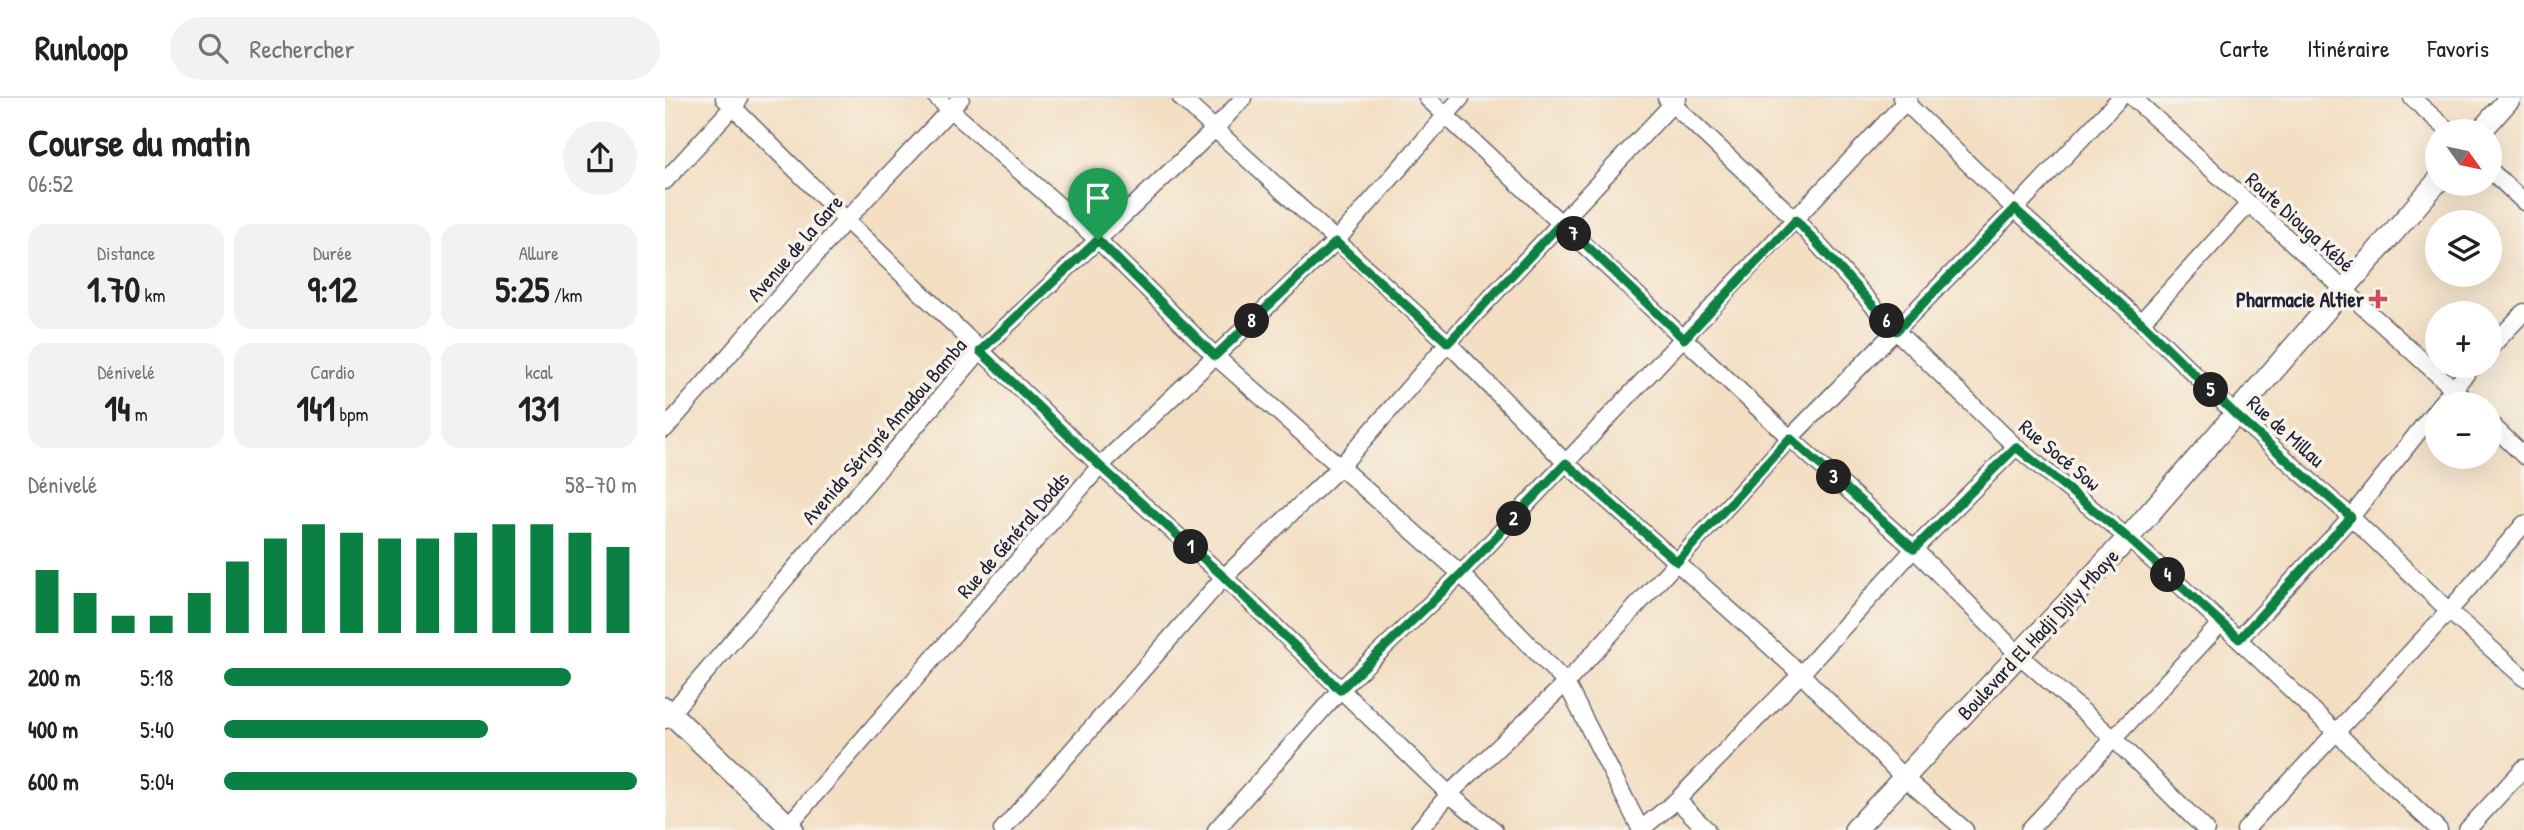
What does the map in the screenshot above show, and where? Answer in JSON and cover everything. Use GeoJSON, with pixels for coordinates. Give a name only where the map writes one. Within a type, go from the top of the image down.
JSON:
{"type":"FeatureCollection","features":[{"type":"Feature","properties":{"kind":"main road"},"geometry":{"type":"LineString","coordinates":[[2492,119],[2510,98]]}},
{"type":"Feature","properties":{"kind":"main road","name":"Boulevard El Hadji Djily Mbaye"},"geometry":{"type":"LineString","coordinates":[[1855,830],[2128,538],[2425,196]]}},
{"type":"Feature","properties":{"kind":"main road"},"geometry":{"type":"LineString","coordinates":[[667,714],[788,829]]}},
{"type":"Feature","properties":{"kind":"street"},"geometry":{"type":"LineString","coordinates":[[937,98],[1098,240],[1215,356],[1461,574],[1566,683],[1641,830],[1677,800],[1801,674],[1914,549],[2016,447]]}},
{"type":"Feature","properties":{"kind":"street","name":"Avenue de la Gare"},"geometry":{"type":"LineString","coordinates":[[665,429],[846,220],[961,98]]}},
{"type":"Feature","properties":{"kind":"street"},"geometry":{"type":"LineString","coordinates":[[1181,98],[1448,343],[1566,463],[1801,674],[1903,777],[1965,830]]}},
{"type":"Feature","properties":{"kind":"street","name":"Avenida Sérigné Amadou Bamba"},"geometry":{"type":"LineString","coordinates":[[667,714],[980,351],[1216,128],[1243,98]]}},
{"type":"Feature","properties":{"kind":"street"},"geometry":{"type":"LineString","coordinates":[[1427,98],[1790,438],[1914,549],[2018,654],[2113,739],[2206,830]]}},
{"type":"Feature","properties":{"kind":"street","name":"Rue de Général Dodds"},"geometry":{"type":"LineString","coordinates":[[788,829],[1100,466],[1336,242],[1461,98]]}},
{"type":"Feature","properties":{"kind":"street"},"geometry":{"type":"LineString","coordinates":[[1419,830],[1449,794],[1566,683],[1790,438],[2120,98]]}},
{"type":"Feature","properties":{"kind":"street","name":"Route Diouga Kébé"},"geometry":{"type":"LineString","coordinates":[[2133,98],[2248,205],[2458,392]]}},
{"type":"Feature","properties":{"kind":"street"},"geometry":{"type":"LineString","coordinates":[[2412,98],[2436,119]]}},
{"type":"Feature","properties":{"kind":"street"},"geometry":{"type":"LineString","coordinates":[[1216,830],[1340,690],[1461,574],[1796,220],[1905,99]]}},
{"type":"Feature","properties":{"kind":"street","name":"Rue de Millau"},"geometry":{"type":"LineString","coordinates":[[1905,99],[2015,209],[2141,322],[2236,415],[2351,517],[2524,678]]}},
{"type":"Feature","properties":{"kind":"street"},"geometry":{"type":"LineString","coordinates":[[1002,830],[1224,577],[1340,467],[1448,343],[1672,100]]}},
{"type":"Feature","properties":{"kind":"street","name":"Rue Socé Sow"},"geometry":{"type":"LineString","coordinates":[[1672,100],[1796,220],[1896,331],[2016,447],[2128,538],[2337,731],[2439,830]]}},
{"type":"Feature","properties":{"kind":"street"},"geometry":{"type":"LineString","coordinates":[[665,181],[733,101],[846,220],[1100,466],[1224,577],[1449,794],[1494,830]]}},
{"type":"Feature","properties":{"kind":"street"},"geometry":{"type":"LineString","coordinates":[[2503,182],[2524,202]]}},
{"type":"Feature","properties":{"kind":"street"},"geometry":{"type":"LineString","coordinates":[[2141,322],[2248,205]]}},
{"type":"Feature","properties":{"kind":"street"},"geometry":{"type":"LineString","coordinates":[[2502,335],[2524,312]]}},
{"type":"Feature","properties":{"kind":"street"},"geometry":{"type":"LineString","coordinates":[[2449,392],[2462,378]]}},
{"type":"Feature","properties":{"kind":"street"},"geometry":{"type":"LineString","coordinates":[[2239,639],[2351,517],[2425,424]]}},
{"type":"Feature","properties":{"kind":"street"},"geometry":{"type":"LineString","coordinates":[[2502,435],[2524,456]]}},
{"type":"Feature","properties":{"kind":"street"},"geometry":{"type":"LineString","coordinates":[[2245,830],[2449,611],[2524,524]]}},
{"type":"Feature","properties":{"kind":"street"},"geometry":{"type":"LineString","coordinates":[[2029,830],[2221,623]]}},
{"type":"Feature","properties":{"kind":"street"},"geometry":{"type":"LineString","coordinates":[[2467,830],[2524,768]]}},
{"type":"Feature","properties":{"kind":"street"},"geometry":{"type":"LineString","coordinates":[[1677,800],[1707,830]]}},
{"type":"Feature","properties":{"kind":"place","name":"Pharmacie Altier"},"geometry":{"type":"Point","coordinates":[2378,299]}},
{"type":"Feature","properties":{"kind":"route"},"geometry":{"type":"LineString","coordinates":[[2015,209],[2141,322],[2236,415],[2351,517],[2239,639],[2128,538],[2016,447],[1914,549],[1790,438],[1677,562],[1566,463],[1461,574],[1340,690],[1224,577],[1100,466],[980,351],[1098,240],[1215,356],[1336,242],[1448,343],[1562,222],[1684,339],[1796,220],[1896,331],[2015,209]]}}]}
